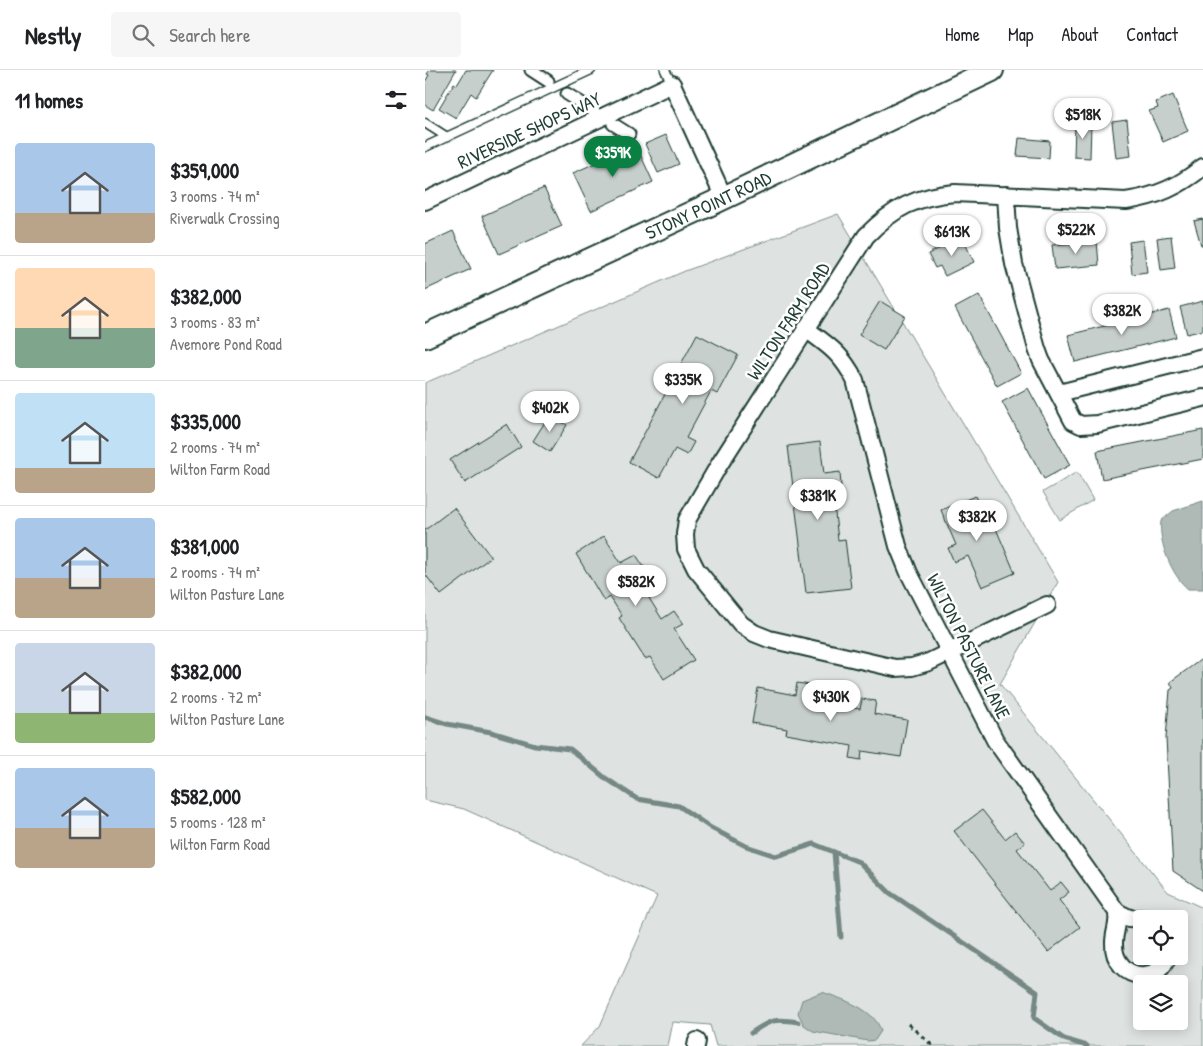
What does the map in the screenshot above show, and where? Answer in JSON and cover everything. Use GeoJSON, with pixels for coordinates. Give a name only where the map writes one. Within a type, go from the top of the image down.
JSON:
{"type":"FeatureCollection","features":[{"type":"Feature","properties":{"kind":"main road","name":"STONY POINT ROAD"},"geometry":{"type":"LineString","coordinates":[[425,336],[724,198],[992,70]]}},
{"type":"Feature","properties":{"kind":"street"},"geometry":{"type":"LineString","coordinates":[[531,70],[548,81]]}},
{"type":"Feature","properties":{"kind":"street","name":"RIVERSIDE SHOPS WAY"},"geometry":{"type":"LineString","coordinates":[[425,201],[669,77],[724,198]]}},
{"type":"Feature","properties":{"kind":"street"},"geometry":{"type":"LineString","coordinates":[[567,94],[594,111]]}},
{"type":"Feature","properties":{"kind":"street"},"geometry":{"type":"LineString","coordinates":[[613,124],[629,134]]}},
{"type":"Feature","properties":{"kind":"street","name":"WILTON FARM ROAD"},"geometry":{"type":"LineString","coordinates":[[1047,605],[949,653],[912,667],[895,668],[769,639],[754,634],[741,624],[691,562],[686,548],[687,520],[719,466],[866,236],[881,220],[899,208],[918,199],[955,193],[1126,201],[1164,192],[1183,182],[1203,167]]}},
{"type":"Feature","properties":{"kind":"street"},"geometry":{"type":"LineString","coordinates":[[1007,195],[1008,228],[1020,290],[1037,349],[1073,421],[1088,426],[1203,398]]}},
{"type":"Feature","properties":{"kind":"street","name":"WILTON PASTURE LANE"},"geometry":{"type":"LineString","coordinates":[[806,329],[836,351],[847,364],[855,380],[899,546],[909,573],[995,740],[1117,912]]}},
{"type":"Feature","properties":{"kind":"street"},"geometry":{"type":"LineString","coordinates":[[1059,393],[1203,356]]}},
{"type":"Feature","properties":{"kind":"street"},"geometry":{"type":"LineString","coordinates":[[1117,912],[1133,918]]}},
{"type":"Feature","properties":{"kind":"street"},"geometry":{"type":"LineString","coordinates":[[1117,912],[1118,922],[1114,942],[1115,954],[1126,970],[1136,975],[1147,975],[1157,972],[1164,965]]}},
{"type":"Feature","properties":{"kind":"lane"},"geometry":{"type":"LineString","coordinates":[[425,147],[591,70]]}},
{"type":"Feature","properties":{"kind":"lane"},"geometry":{"type":"LineString","coordinates":[[425,124],[447,138]]}},
{"type":"Feature","properties":{"kind":"path"},"geometry":{"type":"LineString","coordinates":[[908,1024],[933,1046]]}},
{"type":"Feature","properties":{"kind":"shaded area"},"geometry":{"type":"Polygon","coordinates":[[[838,214],[1058,582],[1000,684],[1168,892],[1203,908],[1203,1046],[716,1046],[710,1025],[673,1022],[668,1046],[581,1046],[600,1026],[657,896],[464,809],[425,800],[425,383],[685,271],[838,214]]]}},
{"type":"Feature","properties":{"kind":"shaded area"},"geometry":{"type":"Polygon","coordinates":[[[1077,472],[1093,500],[1060,520],[1043,492],[1077,472]]]}},
{"type":"Feature","properties":{"kind":"shaded area"},"geometry":{"type":"Polygon","coordinates":[[[1203,501],[1203,589],[1188,589],[1177,576],[1167,558],[1162,539],[1161,521],[1173,511],[1203,501]]]}},
{"type":"Feature","properties":{"kind":"shaded area"},"geometry":{"type":"Polygon","coordinates":[[[822,992],[857,1006],[872,1017],[878,1023],[881,1031],[875,1040],[868,1041],[813,1031],[804,1025],[798,1013],[802,1000],[822,992]]]}},
{"type":"Feature","properties":{"kind":"building"},"geometry":{"type":"Polygon","coordinates":[[[430,70],[456,70],[433,110],[425,105],[425,82],[430,70]]]}},
{"type":"Feature","properties":{"kind":"building"},"geometry":{"type":"Polygon","coordinates":[[[466,70],[493,70],[476,97],[471,93],[456,118],[439,108],[454,83],[457,85],[466,70]]]}},
{"type":"Feature","properties":{"kind":"building"},"geometry":{"type":"Polygon","coordinates":[[[1173,95],[1188,131],[1163,142],[1149,111],[1158,108],[1156,102],[1173,95]]]}},
{"type":"Feature","properties":{"kind":"building"},"geometry":{"type":"Polygon","coordinates":[[[1127,120],[1131,156],[1116,158],[1112,122],[1127,120]]]}},
{"type":"Feature","properties":{"kind":"building"},"geometry":{"type":"Polygon","coordinates":[[[1075,123],[1091,124],[1090,158],[1074,157],[1075,123]]]}},
{"type":"Feature","properties":{"kind":"building"},"geometry":{"type":"Polygon","coordinates":[[[666,135],[679,164],[658,173],[645,144],[666,135]]]}},
{"type":"Feature","properties":{"kind":"building"},"geometry":{"type":"Polygon","coordinates":[[[1019,138],[1050,141],[1049,158],[1017,156],[1019,138]]]}},
{"type":"Feature","properties":{"kind":"building"},"geometry":{"type":"Polygon","coordinates":[[[636,145],[653,182],[591,211],[573,173],[636,145]]]}},
{"type":"Feature","properties":{"kind":"building"},"geometry":{"type":"Polygon","coordinates":[[[544,188],[562,226],[499,254],[482,216],[544,188]]]}},
{"type":"Feature","properties":{"kind":"building"},"geometry":{"type":"Polygon","coordinates":[[[1203,219],[1203,245],[1201,245],[1194,221],[1203,219]]]}},
{"type":"Feature","properties":{"kind":"building"},"geometry":{"type":"Polygon","coordinates":[[[453,231],[471,269],[425,290],[425,244],[453,231]]]}},
{"type":"Feature","properties":{"kind":"building"},"geometry":{"type":"Polygon","coordinates":[[[1171,236],[1175,268],[1161,270],[1157,238],[1171,236]]]}},
{"type":"Feature","properties":{"kind":"building"},"geometry":{"type":"Polygon","coordinates":[[[962,237],[974,262],[945,276],[940,266],[935,268],[928,254],[962,237]]]}},
{"type":"Feature","properties":{"kind":"building"},"geometry":{"type":"Polygon","coordinates":[[[1143,240],[1147,272],[1132,274],[1129,242],[1143,240]]]}},
{"type":"Feature","properties":{"kind":"building"},"geometry":{"type":"Polygon","coordinates":[[[1097,241],[1099,265],[1055,269],[1052,245],[1097,241]]]}},
{"type":"Feature","properties":{"kind":"building"},"geometry":{"type":"Polygon","coordinates":[[[979,295],[1021,373],[997,386],[955,308],[979,295]]]}},
{"type":"Feature","properties":{"kind":"building"},"geometry":{"type":"Polygon","coordinates":[[[880,301],[905,316],[884,350],[859,335],[880,301]]]}},
{"type":"Feature","properties":{"kind":"building"},"geometry":{"type":"Polygon","coordinates":[[[1203,301],[1203,330],[1187,334],[1180,307],[1203,301]]]}},
{"type":"Feature","properties":{"kind":"building"},"geometry":{"type":"Polygon","coordinates":[[[1169,310],[1176,337],[1075,362],[1068,335],[1169,310]]]}},
{"type":"Feature","properties":{"kind":"building"},"geometry":{"type":"Polygon","coordinates":[[[697,334],[738,355],[717,394],[711,391],[686,438],[694,442],[687,455],[675,449],[659,478],[629,462],[697,334]]]}},
{"type":"Feature","properties":{"kind":"building"},"geometry":{"type":"Polygon","coordinates":[[[1028,388],[1070,465],[1044,479],[1002,402],[1028,388]]]}},
{"type":"Feature","properties":{"kind":"building"},"geometry":{"type":"Polygon","coordinates":[[[550,414],[567,425],[550,452],[533,441],[550,414]]]}},
{"type":"Feature","properties":{"kind":"building"},"geometry":{"type":"Polygon","coordinates":[[[507,424],[521,447],[465,483],[450,460],[507,424]]]}},
{"type":"Feature","properties":{"kind":"building"},"geometry":{"type":"Polygon","coordinates":[[[1203,430],[1203,459],[1102,479],[1097,451],[1203,430]]]}},
{"type":"Feature","properties":{"kind":"building"},"geometry":{"type":"Polygon","coordinates":[[[820,442],[824,474],[840,472],[841,486],[832,487],[838,540],[845,539],[851,588],[806,593],[788,446],[820,442]]]}},
{"type":"Feature","properties":{"kind":"building"},"geometry":{"type":"Polygon","coordinates":[[[975,496],[988,526],[994,524],[1015,573],[982,587],[968,556],[954,562],[948,548],[956,545],[941,510],[975,496]]]}},
{"type":"Feature","properties":{"kind":"building"},"geometry":{"type":"Polygon","coordinates":[[[454,508],[491,557],[441,595],[425,574],[425,530],[454,508]]]}},
{"type":"Feature","properties":{"kind":"building"},"geometry":{"type":"Polygon","coordinates":[[[604,536],[621,563],[636,555],[644,567],[636,572],[652,597],[649,598],[662,619],[674,611],[683,624],[674,629],[694,660],[664,679],[650,657],[645,659],[619,618],[622,616],[610,597],[604,601],[576,554],[604,536]]]}},
{"type":"Feature","properties":{"kind":"building"},"geometry":{"type":"Polygon","coordinates":[[[1203,658],[1203,891],[1173,871],[1166,738],[1170,690],[1173,688],[1170,682],[1203,658]]]}},
{"type":"Feature","properties":{"kind":"building"},"geometry":{"type":"Polygon","coordinates":[[[797,683],[810,685],[808,700],[860,709],[862,699],[876,701],[874,714],[907,720],[901,757],[862,751],[861,760],[850,758],[852,746],[786,734],[787,729],[752,723],[758,688],[795,695],[797,683]]]}},
{"type":"Feature","properties":{"kind":"building"},"geometry":{"type":"Polygon","coordinates":[[[982,810],[1005,839],[1015,831],[1025,843],[1017,849],[1050,891],[1061,882],[1069,892],[1059,900],[1080,927],[1048,952],[954,831],[982,810]]]}},
{"type":"Feature","properties":{"kind":"waterway"},"geometry":{"type":"LineString","coordinates":[[425,717],[447,724],[491,732],[535,745],[570,749],[604,777],[637,799],[679,806],[711,828],[746,846],[776,856],[814,844],[859,862],[890,893],[1037,992],[1034,1018],[1064,1039],[1087,1046]]}},
{"type":"Feature","properties":{"kind":"waterway"},"geometry":{"type":"LineString","coordinates":[[834,852],[841,937]]}},
{"type":"Feature","properties":{"kind":"waterway"},"geometry":{"type":"LineString","coordinates":[[751,1033],[773,1021],[798,1022]]}}]}
